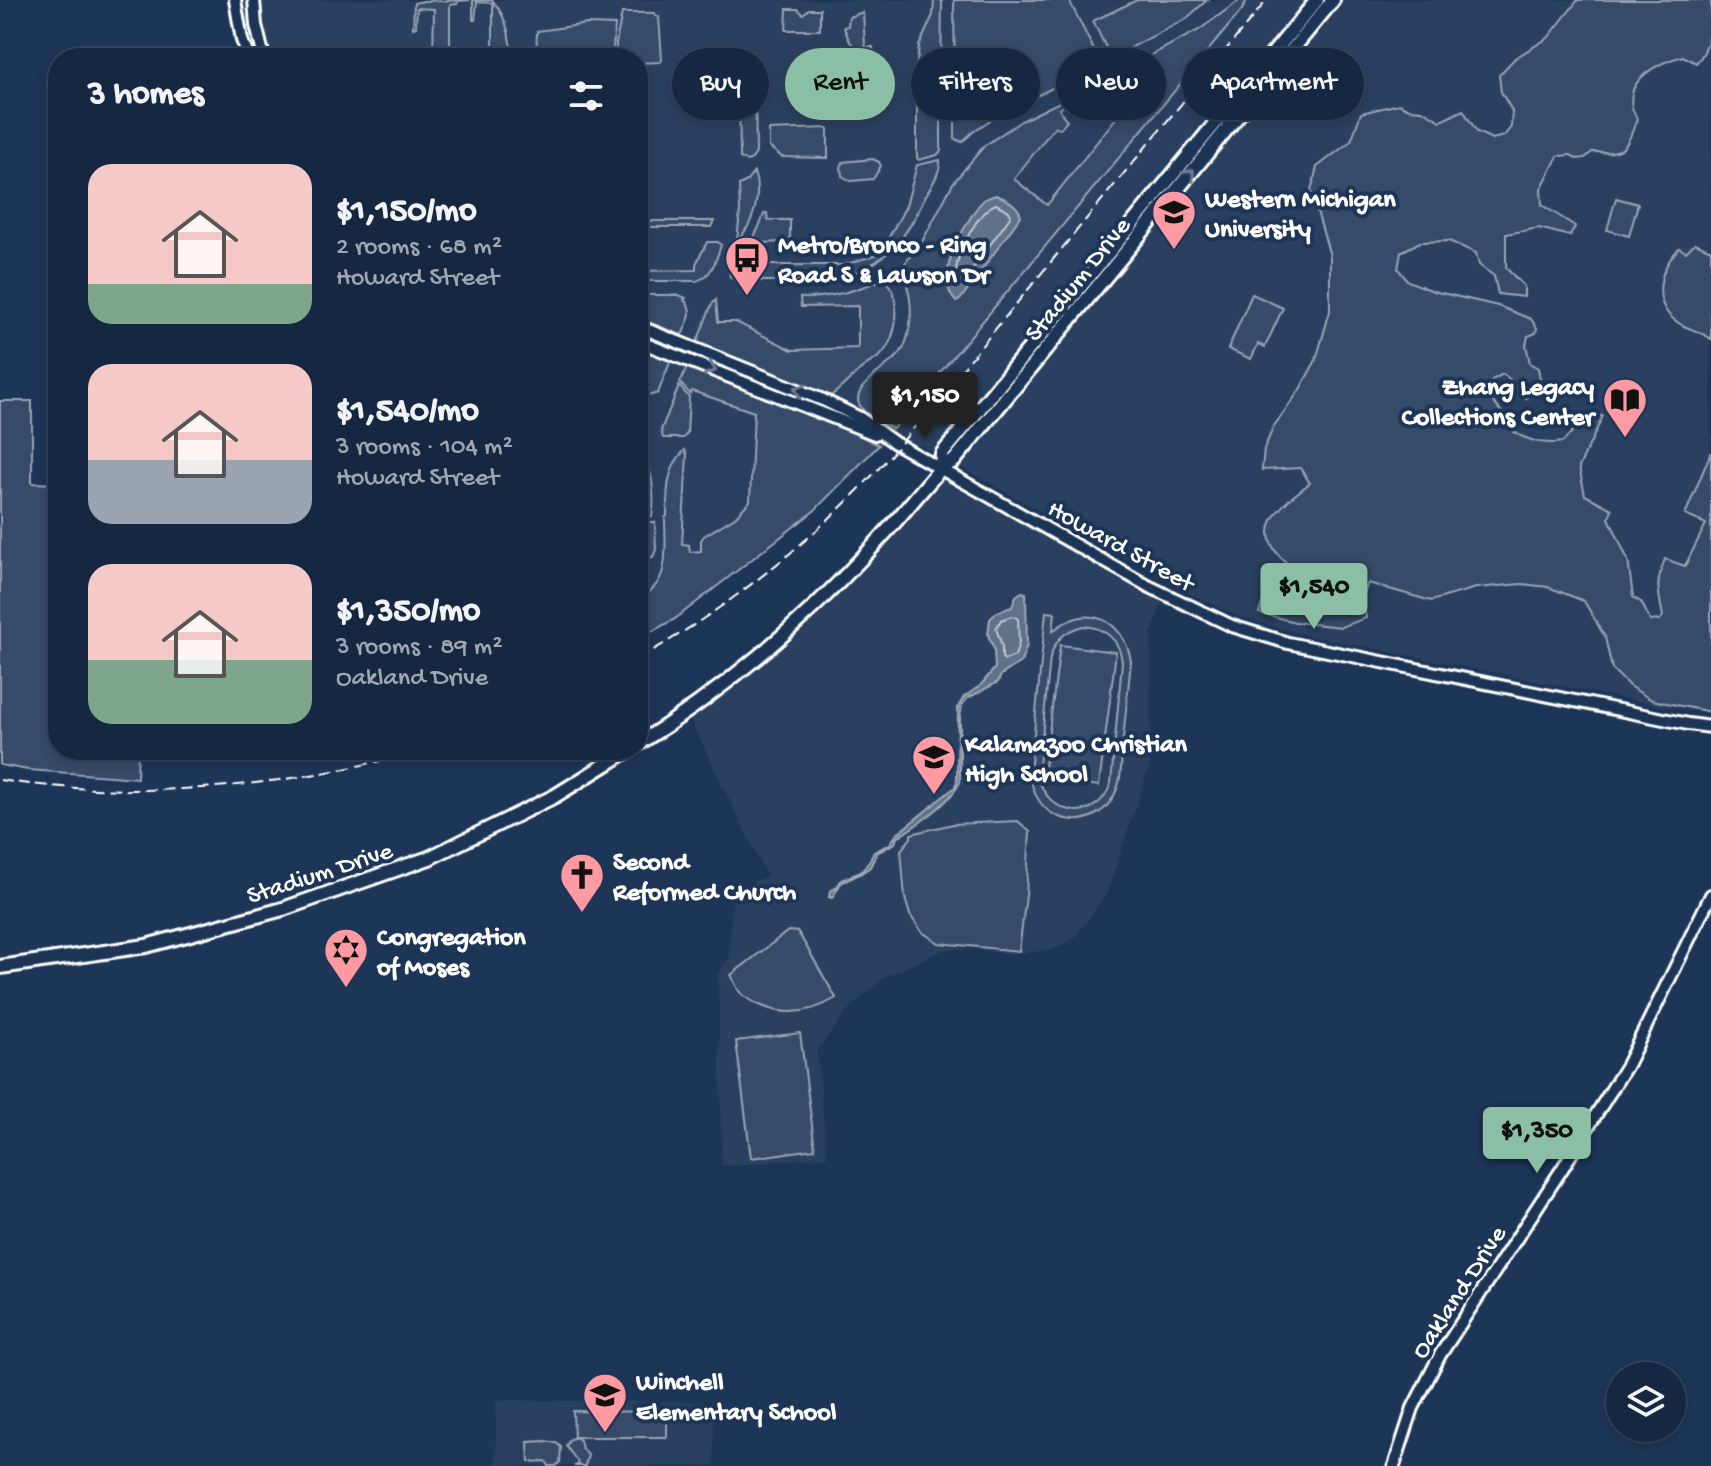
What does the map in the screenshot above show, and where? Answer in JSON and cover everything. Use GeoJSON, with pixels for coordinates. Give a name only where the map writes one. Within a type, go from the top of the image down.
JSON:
{"type":"FeatureCollection","features":[{"type":"Feature","properties":{"kind":"main road","name":"Stadium Drive"},"geometry":{"type":"LineString","coordinates":[[941,468],[942,454],[1317,0]]}},
{"type":"Feature","properties":{"kind":"main road","name":"Stadium Drive"},"geometry":{"type":"LineString","coordinates":[[648,738],[747,665],[815,605],[863,558],[941,468],[954,461],[1333,0]]}},
{"type":"Feature","properties":{"kind":"main road","name":"Stadium Drive"},"geometry":{"type":"LineString","coordinates":[[0,967],[146,946],[283,909],[429,858],[555,796],[613,760]]}},
{"type":"Feature","properties":{"kind":"street"},"geometry":{"type":"LineString","coordinates":[[235,0],[245,48]]}},
{"type":"Feature","properties":{"kind":"street"},"geometry":{"type":"LineString","coordinates":[[254,0],[262,48]]}},
{"type":"Feature","properties":{"kind":"street","name":"Howard Street"},"geometry":{"type":"LineString","coordinates":[[648,330],[823,400],[860,418],[892,440],[1148,586],[1207,616],[1251,633],[1711,727]]}},
{"type":"Feature","properties":{"kind":"street"},"geometry":{"type":"LineString","coordinates":[[648,345],[892,440]]}},
{"type":"Feature","properties":{"kind":"street","name":"Oakland Drive"},"geometry":{"type":"LineString","coordinates":[[1394,1466],[1413,1408],[1440,1355],[1627,1065],[1711,895]]}},
{"type":"Feature","properties":{"kind":"shaded area","name":"Western Michigan University"},"geometry":{"type":"Polygon","coordinates":[[[259,0],[1711,0],[1711,713],[1667,707],[1306,635],[1240,617],[1178,588],[921,445],[878,446],[814,511],[675,619],[648,634],[648,48],[270,48],[259,0]]]}},
{"type":"Feature","properties":{"kind":"shaded area"},"geometry":{"type":"Polygon","coordinates":[[[470,0],[450,5],[450,48],[433,48],[434,9],[417,8],[416,27],[413,28],[414,3],[470,0]]]}},
{"type":"Feature","properties":{"kind":"shaded area"},"geometry":{"type":"Polygon","coordinates":[[[473,0],[492,0],[505,22],[511,48],[493,48],[493,3],[477,2],[473,20],[473,0]]]}},
{"type":"Feature","properties":{"kind":"shaded area"},"geometry":{"type":"Polygon","coordinates":[[[934,0],[942,0],[941,48],[919,48],[919,46],[933,15],[934,0]]]}},
{"type":"Feature","properties":{"kind":"shaded area"},"geometry":{"type":"Polygon","coordinates":[[[954,0],[1069,0],[1093,48],[1056,48],[1056,86],[1040,94],[1040,48],[955,48],[954,0]]]}},
{"type":"Feature","properties":{"kind":"shaded area"},"geometry":{"type":"Polygon","coordinates":[[[1137,0],[1207,0],[1186,19],[1130,48],[1106,48],[1093,21],[1137,0]]]}},
{"type":"Feature","properties":{"kind":"shaded area"},"geometry":{"type":"Polygon","coordinates":[[[1240,0],[1247,0],[1210,48],[1182,48],[1182,82],[1166,101],[1165,48],[1199,30],[1240,0]]]}},
{"type":"Feature","properties":{"kind":"shaded area"},"geometry":{"type":"Polygon","coordinates":[[[1578,0],[1711,0],[1707,43],[1696,63],[1683,56],[1664,62],[1647,73],[1634,88],[1632,107],[1637,119],[1627,144],[1618,151],[1592,152],[1585,158],[1558,156],[1541,189],[1542,205],[1575,226],[1570,236],[1539,228],[1506,234],[1506,268],[1524,286],[1524,297],[1498,294],[1494,276],[1479,265],[1476,253],[1449,241],[1420,242],[1401,252],[1398,269],[1408,281],[1433,291],[1498,306],[1531,319],[1537,328],[1536,333],[1528,336],[1526,345],[1530,363],[1538,368],[1540,379],[1526,398],[1503,374],[1492,380],[1489,392],[1513,431],[1534,441],[1563,442],[1587,415],[1603,416],[1579,467],[1585,495],[1612,509],[1609,518],[1628,560],[1633,597],[1642,603],[1650,621],[1660,620],[1663,616],[1658,587],[1665,559],[1685,566],[1706,524],[1685,515],[1711,452],[1711,712],[1652,700],[1629,686],[1612,669],[1605,637],[1584,601],[1548,587],[1522,584],[1476,588],[1431,601],[1368,583],[1363,597],[1366,618],[1341,627],[1295,622],[1259,613],[1268,590],[1285,574],[1288,564],[1270,540],[1272,519],[1310,483],[1300,468],[1262,470],[1264,449],[1274,426],[1316,360],[1330,311],[1330,256],[1311,191],[1317,167],[1351,141],[1358,120],[1364,120],[1364,112],[1399,104],[1422,110],[1441,121],[1463,110],[1477,132],[1492,139],[1504,136],[1511,127],[1512,111],[1501,92],[1499,75],[1515,58],[1548,38],[1578,0]]]}},
{"type":"Feature","properties":{"kind":"shaded area"},"geometry":{"type":"Polygon","coordinates":[[[787,9],[798,9],[803,14],[809,9],[820,9],[820,30],[786,30],[787,9]]]}},
{"type":"Feature","properties":{"kind":"shaded area"},"geometry":{"type":"Polygon","coordinates":[[[863,12],[865,47],[873,48],[858,48],[853,45],[844,27],[848,26],[849,17],[863,12]]]}},
{"type":"Feature","properties":{"kind":"shaded area"},"geometry":{"type":"Polygon","coordinates":[[[622,13],[655,13],[659,17],[660,62],[648,63],[648,48],[616,48],[622,13]]]}},
{"type":"Feature","properties":{"kind":"shaded area"},"geometry":{"type":"Polygon","coordinates":[[[587,24],[615,25],[613,48],[536,48],[537,31],[587,24]]]}},
{"type":"Feature","properties":{"kind":"shaded area"},"geometry":{"type":"Polygon","coordinates":[[[1056,104],[1056,120],[1067,121],[1060,129],[1055,126],[1014,179],[1047,205],[1114,120],[1150,120],[893,429],[870,416],[859,403],[858,396],[870,380],[899,354],[908,335],[909,292],[902,267],[923,240],[953,183],[984,146],[1023,120],[1040,120],[1040,112],[1056,104]]]}},
{"type":"Feature","properties":{"kind":"shaded area"},"geometry":{"type":"Polygon","coordinates":[[[740,120],[756,120],[756,153],[747,161],[740,158],[740,120]]]}},
{"type":"Feature","properties":{"kind":"shaded area"},"geometry":{"type":"Polygon","coordinates":[[[917,120],[941,120],[941,151],[937,155],[917,158],[917,120]]]}},
{"type":"Feature","properties":{"kind":"shaded area"},"geometry":{"type":"Polygon","coordinates":[[[955,120],[991,120],[962,142],[955,139],[955,120]]]}},
{"type":"Feature","properties":{"kind":"shaded area"},"geometry":{"type":"Polygon","coordinates":[[[828,128],[828,158],[782,157],[769,147],[769,130],[828,128]]]}},
{"type":"Feature","properties":{"kind":"shaded area"},"geometry":{"type":"Polygon","coordinates":[[[873,159],[881,166],[873,179],[851,181],[842,176],[843,162],[873,159]]]}},
{"type":"Feature","properties":{"kind":"shaded area"},"geometry":{"type":"Polygon","coordinates":[[[940,160],[936,177],[905,233],[887,253],[867,267],[845,275],[795,281],[738,281],[730,277],[734,258],[751,242],[767,213],[768,220],[790,220],[790,247],[784,249],[782,242],[762,243],[762,249],[753,249],[756,265],[844,265],[876,255],[906,206],[917,165],[940,160]]]}},
{"type":"Feature","properties":{"kind":"shaded area"},"geometry":{"type":"Polygon","coordinates":[[[754,172],[757,190],[755,209],[737,241],[739,185],[754,172]]]}},
{"type":"Feature","properties":{"kind":"shaded area"},"geometry":{"type":"Polygon","coordinates":[[[1616,198],[1638,204],[1629,236],[1607,230],[1616,198]]]}},
{"type":"Feature","properties":{"kind":"shaded area"},"geometry":{"type":"Polygon","coordinates":[[[648,221],[714,221],[711,227],[648,227],[648,221]]]}},
{"type":"Feature","properties":{"kind":"shaded area"},"geometry":{"type":"Polygon","coordinates":[[[707,242],[721,245],[713,267],[701,279],[648,281],[648,271],[696,270],[707,242]]]}},
{"type":"Feature","properties":{"kind":"shaded area"},"geometry":{"type":"Polygon","coordinates":[[[1695,243],[1711,250],[1711,339],[1672,318],[1661,299],[1662,278],[1672,257],[1679,248],[1686,252],[1695,243]]]}},
{"type":"Feature","properties":{"kind":"shaded area"},"geometry":{"type":"Polygon","coordinates":[[[883,279],[890,286],[896,306],[895,328],[887,348],[831,396],[697,342],[716,300],[718,322],[736,322],[792,350],[858,348],[858,306],[801,307],[800,298],[843,293],[883,279]]]}},
{"type":"Feature","properties":{"kind":"shaded area"},"geometry":{"type":"Polygon","coordinates":[[[1252,294],[1283,308],[1265,347],[1258,344],[1251,359],[1228,349],[1252,294]]]}},
{"type":"Feature","properties":{"kind":"shaded area"},"geometry":{"type":"Polygon","coordinates":[[[648,295],[679,295],[686,298],[684,300],[690,313],[682,335],[648,322],[648,295]]]}},
{"type":"Feature","properties":{"kind":"shaded area"},"geometry":{"type":"Polygon","coordinates":[[[648,334],[828,407],[772,385],[750,380],[648,339],[648,334]]]}},
{"type":"Feature","properties":{"kind":"shaded area"},"geometry":{"type":"Polygon","coordinates":[[[648,348],[672,357],[658,393],[648,394],[648,348]]]}},
{"type":"Feature","properties":{"kind":"shaded area"},"geometry":{"type":"Polygon","coordinates":[[[688,364],[830,421],[879,445],[814,511],[675,619],[648,634],[648,594],[657,584],[664,565],[668,489],[671,472],[679,457],[685,450],[682,544],[689,545],[690,552],[701,551],[704,536],[735,517],[750,501],[754,412],[692,391],[690,394],[680,383],[688,364]]]}},
{"type":"Feature","properties":{"kind":"shaded area"},"geometry":{"type":"Polygon","coordinates":[[[679,386],[689,397],[687,434],[683,438],[663,438],[661,430],[679,386]]]}},
{"type":"Feature","properties":{"kind":"shaded area"},"geometry":{"type":"Polygon","coordinates":[[[0,401],[32,401],[32,483],[48,484],[48,760],[138,760],[137,778],[0,765],[0,401]]]}},
{"type":"Feature","properties":{"kind":"shaded area"},"geometry":{"type":"Polygon","coordinates":[[[648,467],[653,492],[652,517],[648,517],[648,467]]]}},
{"type":"Feature","properties":{"kind":"shaded area","name":"Kalamazoo Christian High School"},"geometry":{"type":"Polygon","coordinates":[[[941,468],[1165,594],[1151,635],[1150,764],[1107,893],[1075,937],[1053,950],[1010,954],[972,949],[943,950],[885,977],[851,1007],[817,1050],[827,1157],[722,1166],[718,974],[729,957],[733,890],[767,876],[686,711],[815,605],[941,468]]]}},
{"type":"Feature","properties":{"kind":"shaded area"},"geometry":{"type":"Polygon","coordinates":[[[648,522],[655,522],[656,550],[653,557],[648,557],[648,522]]]}},
{"type":"Feature","properties":{"kind":"shaded area"},"geometry":{"type":"Polygon","coordinates":[[[1046,612],[1055,613],[1053,631],[1079,618],[1102,619],[1121,635],[1131,661],[1121,773],[1114,795],[1095,815],[1069,820],[1052,814],[1042,805],[1035,794],[1030,773],[1046,612]],[[1083,626],[1066,633],[1052,651],[1038,776],[1051,800],[1073,811],[1095,805],[1111,783],[1121,654],[1110,636],[1083,626]]]}},
{"type":"Feature","properties":{"kind":"shaded area"},"geometry":{"type":"Polygon","coordinates":[[[1060,645],[1116,652],[1099,786],[1043,779],[1060,645]]]}},
{"type":"Feature","properties":{"kind":"shaded area"},"geometry":{"type":"Polygon","coordinates":[[[1018,821],[1030,832],[1019,951],[939,943],[922,932],[910,915],[905,898],[901,850],[911,834],[953,824],[1018,821]]]}},
{"type":"Feature","properties":{"kind":"shaded area"},"geometry":{"type":"Polygon","coordinates":[[[788,931],[798,932],[836,998],[809,1010],[791,1012],[756,1003],[739,990],[731,975],[788,931]]]}},
{"type":"Feature","properties":{"kind":"shaded area"},"geometry":{"type":"Polygon","coordinates":[[[800,1033],[815,1149],[751,1158],[736,1041],[800,1033]]]}},
{"type":"Feature","properties":{"kind":"shaded area","name":"Winchell Elementary School"},"geometry":{"type":"Polygon","coordinates":[[[496,1400],[714,1402],[714,1466],[496,1466],[496,1400]]]}},
{"type":"Feature","properties":{"kind":"shaded area"},"geometry":{"type":"Polygon","coordinates":[[[573,1411],[667,1412],[667,1437],[575,1437],[588,1455],[585,1466],[574,1466],[578,1465],[577,1461],[566,1446],[574,1438],[573,1411]]]}},
{"type":"Feature","properties":{"kind":"shaded area"},"geometry":{"type":"Polygon","coordinates":[[[546,1441],[561,1447],[560,1462],[549,1466],[546,1461],[529,1462],[528,1442],[546,1441]]]}},
{"type":"Feature","properties":{"kind":"water"},"geometry":{"type":"Polygon","coordinates":[[[996,195],[1012,203],[1021,216],[956,302],[947,281],[951,257],[978,207],[985,199],[996,195]]]}},
{"type":"Feature","properties":{"kind":"water"},"geometry":{"type":"Polygon","coordinates":[[[1026,593],[1027,645],[1021,662],[1001,675],[998,682],[968,698],[962,705],[960,782],[955,790],[932,813],[897,838],[895,843],[877,853],[870,867],[860,874],[841,883],[832,898],[829,897],[830,891],[841,880],[861,872],[874,852],[890,844],[897,834],[955,787],[958,707],[964,697],[980,686],[995,668],[994,649],[988,635],[990,619],[997,612],[1012,607],[1016,596],[1026,593]]]}},
{"type":"Feature","properties":{"kind":"railway"},"geometry":{"type":"LineString","coordinates":[[648,653],[748,586],[849,500],[908,435],[1267,0]]}},
{"type":"Feature","properties":{"kind":"railway"},"geometry":{"type":"LineString","coordinates":[[0,780],[107,790],[160,790],[266,782],[383,760]]}},
{"type":"Feature","properties":{"kind":"place","name":"Western Michigan University"},"geometry":{"type":"Point","coordinates":[1174,251]}},
{"type":"Feature","properties":{"kind":"place","name":"Metro/Bronco - Ring Road S & Lawson Dr"},"geometry":{"type":"Point","coordinates":[747,297]}},
{"type":"Feature","properties":{"kind":"place","name":"Zhang Legacy Collections Center"},"geometry":{"type":"Point","coordinates":[1625,439]}},
{"type":"Feature","properties":{"kind":"place","name":"Kalamazoo Christian High School"},"geometry":{"type":"Point","coordinates":[934,796]}},
{"type":"Feature","properties":{"kind":"place","name":"Second Reformed Church"},"geometry":{"type":"Point","coordinates":[582,914]}},
{"type":"Feature","properties":{"kind":"place","name":"Congregation of Moses"},"geometry":{"type":"Point","coordinates":[346,989]}},
{"type":"Feature","properties":{"kind":"place","name":"Winchell Elementary School"},"geometry":{"type":"Point","coordinates":[605,1434]}}]}
